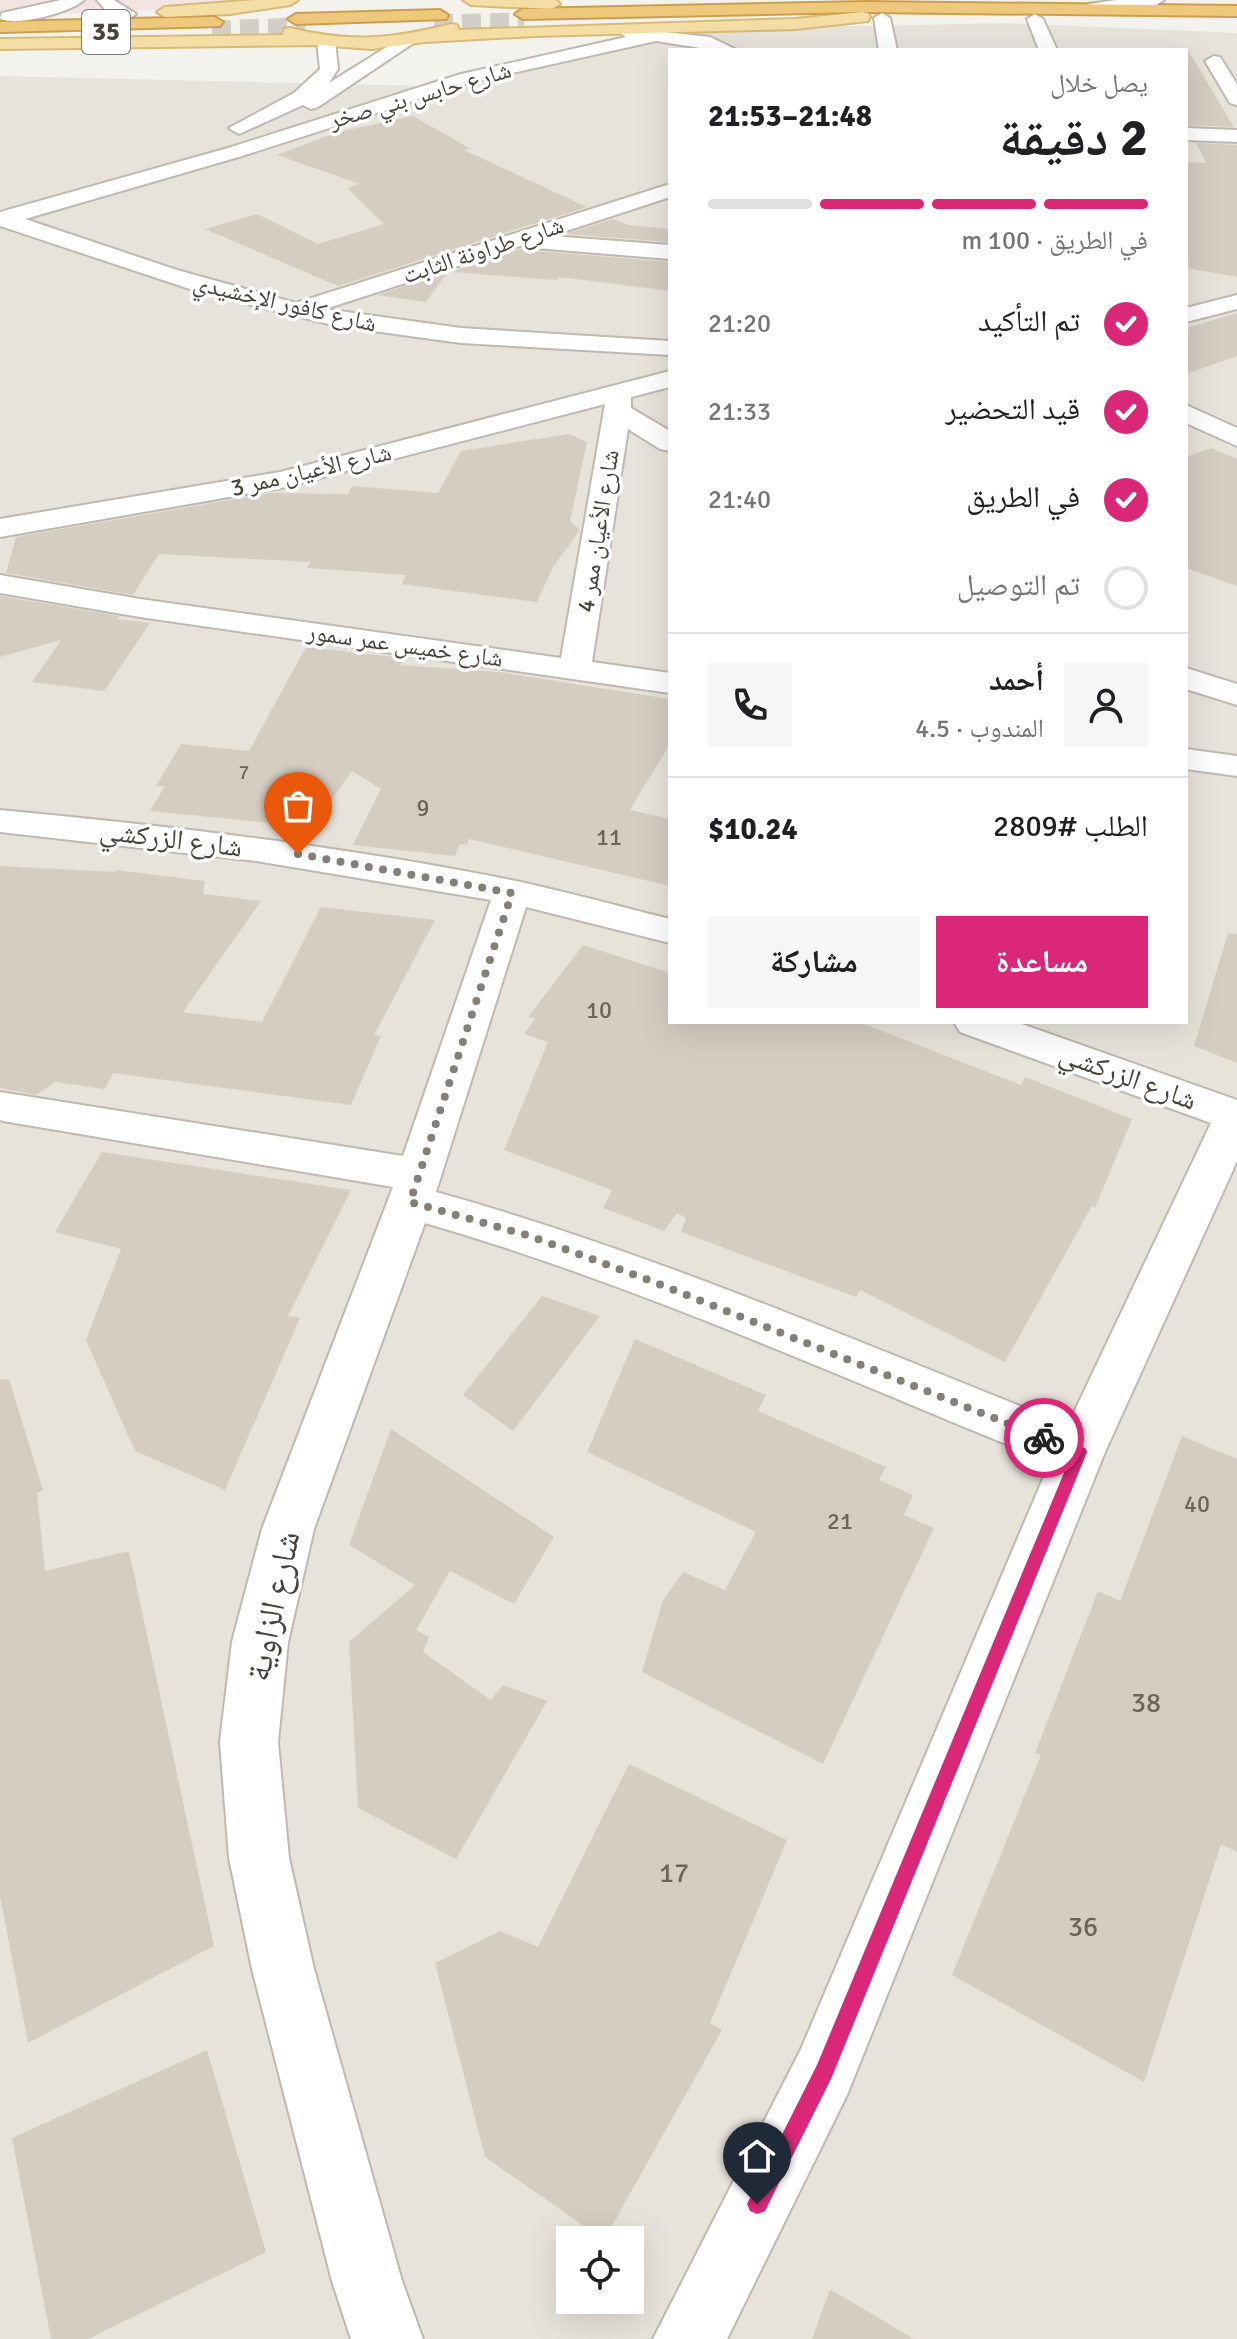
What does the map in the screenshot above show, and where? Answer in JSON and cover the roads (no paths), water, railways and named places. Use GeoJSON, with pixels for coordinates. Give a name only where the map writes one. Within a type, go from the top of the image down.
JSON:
{"type":"FeatureCollection","features":[{"type":"Feature","properties":{"kind":"highway"},"geometry":{"type":"LineString","coordinates":[[530,18],[1094,8],[1237,11]]}},
{"type":"Feature","properties":{"kind":"highway"},"geometry":{"type":"LineString","coordinates":[[864,12],[882,18],[1237,23]]}},
{"type":"Feature","properties":{"kind":"highway","name":"35"},"geometry":{"type":"LineString","coordinates":[[0,35],[213,26],[3,21]]}},
{"type":"Feature","properties":{"kind":"highway"},"geometry":{"type":"LineString","coordinates":[[301,23],[425,29]]}},
{"type":"Feature","properties":{"kind":"main road"},"geometry":{"type":"LineString","coordinates":[[3,21],[196,11],[290,0]]}},
{"type":"Feature","properties":{"kind":"main road"},"geometry":{"type":"LineString","coordinates":[[300,0],[282,8],[276,21],[289,32],[323,41]]}},
{"type":"Feature","properties":{"kind":"main road"},"geometry":{"type":"LineString","coordinates":[[425,29],[449,29],[464,20],[466,9],[455,0]]}},
{"type":"Feature","properties":{"kind":"main road"},"geometry":{"type":"LineString","coordinates":[[471,0],[530,18],[607,29],[795,24],[864,12]]}},
{"type":"Feature","properties":{"kind":"main road"},"geometry":{"type":"LineString","coordinates":[[0,44],[323,41],[530,18],[754,1],[816,2],[864,12]]}},
{"type":"Feature","properties":{"kind":"main road"},"geometry":{"type":"LineString","coordinates":[[196,11],[239,16],[250,19],[253,25],[246,31],[196,40]]}},
{"type":"Feature","properties":{"kind":"street"},"geometry":{"type":"LineString","coordinates":[[3,21],[51,10],[76,0]]}},
{"type":"Feature","properties":{"kind":"street"},"geometry":{"type":"LineString","coordinates":[[105,0],[115,10],[128,14]]}},
{"type":"Feature","properties":{"kind":"street"},"geometry":{"type":"LineString","coordinates":[[1094,8],[1156,0]]}},
{"type":"Feature","properties":{"kind":"street"},"geometry":{"type":"LineString","coordinates":[[882,18],[888,48]]}},
{"type":"Feature","properties":{"kind":"street"},"geometry":{"type":"LineString","coordinates":[[1035,19],[1047,48]]}},
{"type":"Feature","properties":{"kind":"street","name":"شارع حابس بني صخر"},"geometry":{"type":"LineString","coordinates":[[187,164],[306,107],[425,29]]}},
{"type":"Feature","properties":{"kind":"street"},"geometry":{"type":"LineString","coordinates":[[607,29],[710,42],[724,48]]}},
{"type":"Feature","properties":{"kind":"street","name":"شارع حابس بني صخر"},"geometry":{"type":"LineString","coordinates":[[2,214],[235,152],[467,78],[656,36]]}},
{"type":"Feature","properties":{"kind":"street","name":"شارع حابس بني صخر"},"geometry":{"type":"LineString","coordinates":[[2,214],[166,158],[268,114],[325,76],[329,62],[323,41]]}},
{"type":"Feature","properties":{"kind":"street"},"geometry":{"type":"LineString","coordinates":[[1214,61],[1237,99]]}},
{"type":"Feature","properties":{"kind":"street"},"geometry":{"type":"LineString","coordinates":[[1188,134],[1237,136]]}},
{"type":"Feature","properties":{"kind":"street","name":"شارع طراونة الثابت"},"geometry":{"type":"LineString","coordinates":[[297,311],[668,191]]}},
{"type":"Feature","properties":{"kind":"street","name":"شارع كافور الإخشيدي"},"geometry":{"type":"LineString","coordinates":[[2,214],[166,274],[297,311],[389,328],[668,348]]}},
{"type":"Feature","properties":{"kind":"street"},"geometry":{"type":"LineString","coordinates":[[513,239],[668,252]]}},
{"type":"Feature","properties":{"kind":"street"},"geometry":{"type":"LineString","coordinates":[[1188,314],[1237,302]]}},
{"type":"Feature","properties":{"kind":"street","name":"شارع كافور الإخشيدي"},"geometry":{"type":"LineString","coordinates":[[575,343],[668,366]]}},
{"type":"Feature","properties":{"kind":"street","name":"شارع الأعيان ممر 3"},"geometry":{"type":"LineString","coordinates":[[618,402],[668,368]]}},
{"type":"Feature","properties":{"kind":"street","name":"شارع الأعيان ممر 3"},"geometry":{"type":"LineString","coordinates":[[0,528],[281,480],[618,402],[668,380]]}},
{"type":"Feature","properties":{"kind":"street"},"geometry":{"type":"LineString","coordinates":[[618,402],[668,441]]}},
{"type":"Feature","properties":{"kind":"street","name":"شارع الأعيان ممر 4"},"geometry":{"type":"LineString","coordinates":[[575,668],[618,402]]}},
{"type":"Feature","properties":{"kind":"street"},"geometry":{"type":"LineString","coordinates":[[1188,414],[1233,433]]}},
{"type":"Feature","properties":{"kind":"street","name":"شارع خميس عمر سمور"},"geometry":{"type":"LineString","coordinates":[[0,584],[140,608],[668,683]]}},
{"type":"Feature","properties":{"kind":"street","name":"شارع خميس عمر سمور"},"geometry":{"type":"LineString","coordinates":[[0,596],[140,608]]}},
{"type":"Feature","properties":{"kind":"street"},"geometry":{"type":"LineString","coordinates":[[1188,679],[1237,695]]}},
{"type":"Feature","properties":{"kind":"street"},"geometry":{"type":"LineString","coordinates":[[1188,759],[1237,766]]}},
{"type":"Feature","properties":{"kind":"street","name":"شارع الزركشي"},"geometry":{"type":"LineString","coordinates":[[0,821],[120,831],[298,854],[512,893],[668,931]]}},
{"type":"Feature","properties":{"kind":"street","name":"شارع الزاوية"},"geometry":{"type":"LineString","coordinates":[[387,2339],[367,2281],[280,1955],[259,1858],[249,1742],[260,1642],[288,1529],[413,1188],[512,893]]}},
{"type":"Feature","properties":{"kind":"street","name":"شارع الزركشي"},"geometry":{"type":"LineString","coordinates":[[980,1024],[1237,1116]]}},
{"type":"Feature","properties":{"kind":"street"},"geometry":{"type":"LineString","coordinates":[[3,1106],[413,1188],[1080,1452]]}},
{"type":"Feature","properties":{"kind":"street"},"geometry":{"type":"LineString","coordinates":[[689,2339],[824,2072],[1080,1452],[1237,1116]]}},
{"type":"Feature","properties":{"kind":"tunnel"},"geometry":{"type":"LineString","coordinates":[[434,24],[524,22]]}},
{"type":"Feature","properties":{"kind":"tunnel"},"geometry":{"type":"LineString","coordinates":[[212,30],[305,27]]}}]}
